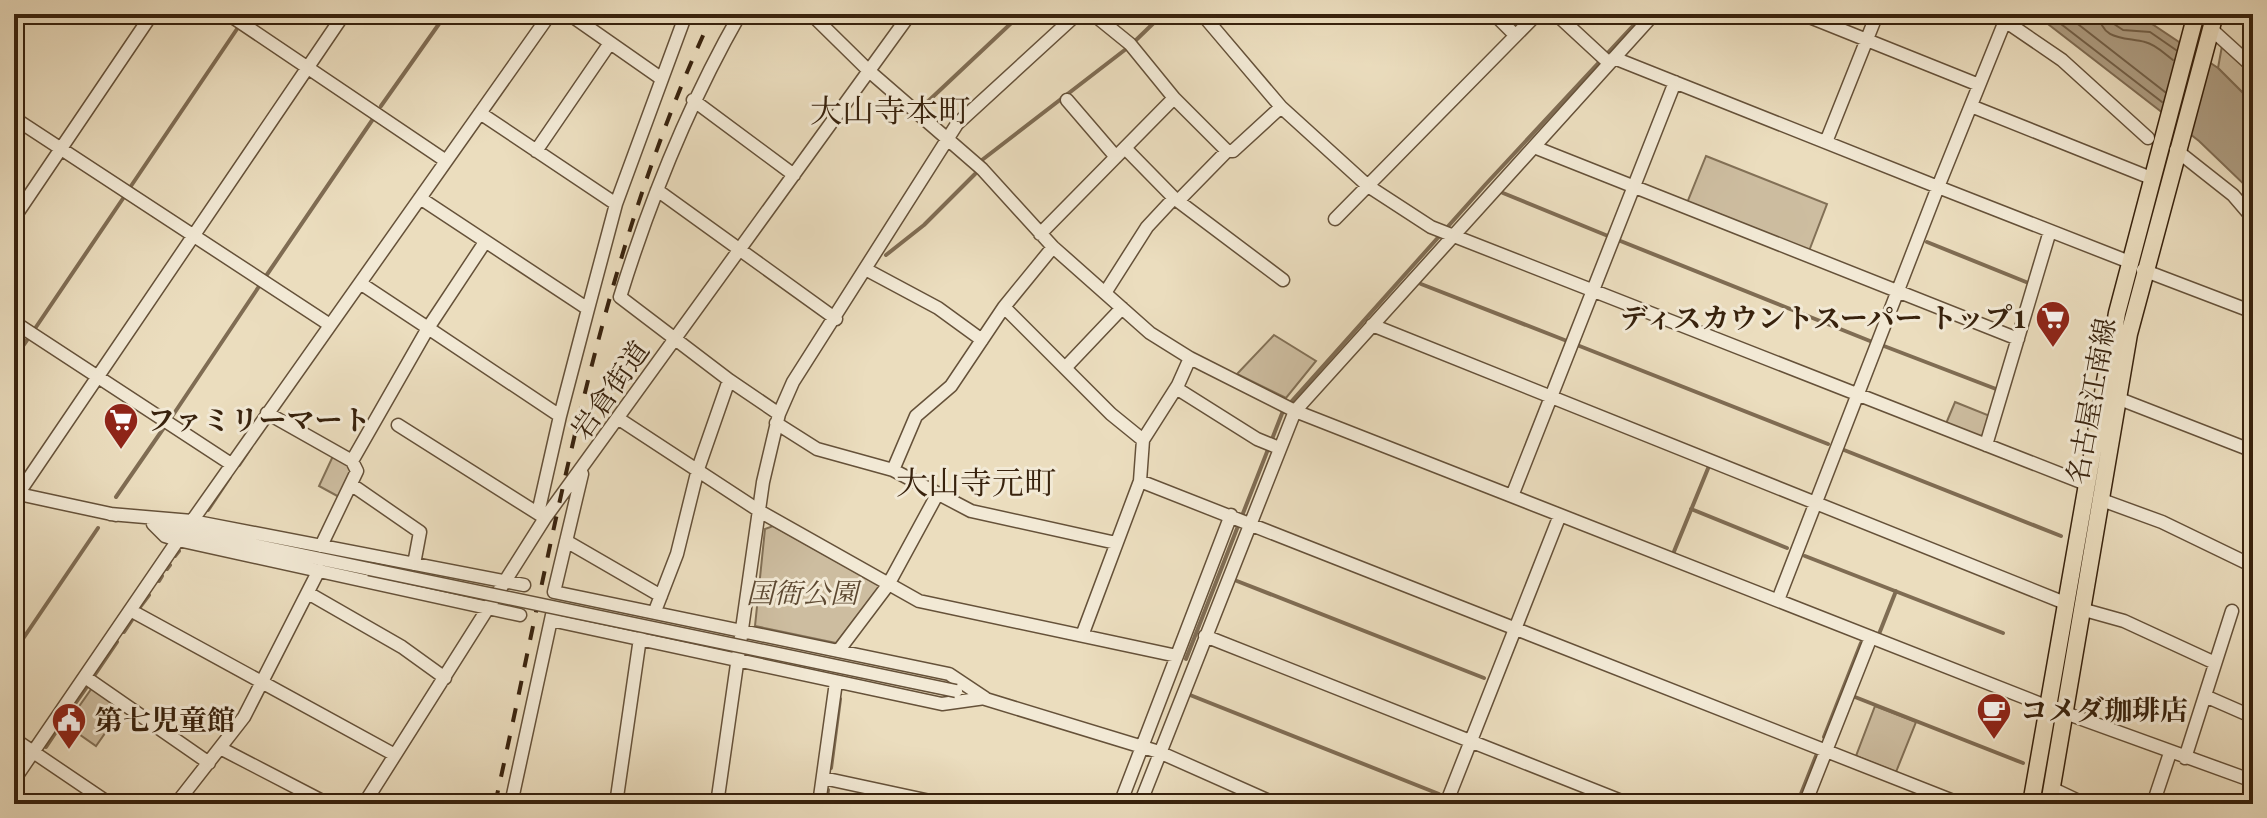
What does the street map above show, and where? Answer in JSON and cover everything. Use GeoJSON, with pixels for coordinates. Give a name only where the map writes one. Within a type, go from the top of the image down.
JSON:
{"type":"FeatureCollection","features":[{"type":"Feature","properties":{"kind":"main road","name":"名古屋江南線"},"geometry":{"type":"LineString","coordinates":[[2050,796],[2064,712],[2086,484],[2127,261],[2151,178],[2156,135],[2196,14]]}},
{"type":"Feature","properties":{"kind":"main road","name":"名古屋江南線"},"geometry":{"type":"LineString","coordinates":[[2031,804],[2046,706],[2099,499],[2143,270],[2210,28]]}},
{"type":"Feature","properties":{"kind":"street"},"geometry":{"type":"LineString","coordinates":[[14,218],[152,14]]}},
{"type":"Feature","properties":{"kind":"street"},"geometry":{"type":"LineString","coordinates":[[228,14],[245,18],[307,67],[446,161]]}},
{"type":"Feature","properties":{"kind":"street"},"geometry":{"type":"LineString","coordinates":[[344,14],[15,496],[985,698],[1159,752],[1276,804]]}},
{"type":"Feature","properties":{"kind":"street"},"geometry":{"type":"LineString","coordinates":[[192,521],[550,14]]}},
{"type":"Feature","properties":{"kind":"street"},"geometry":{"type":"LineString","coordinates":[[569,14],[662,79]]}},
{"type":"Feature","properties":{"kind":"street"},"geometry":{"type":"LineString","coordinates":[[398,425],[542,516],[560,416],[616,204],[686,14]]}},
{"type":"Feature","properties":{"kind":"street"},"geometry":{"type":"LineString","coordinates":[[740,14],[693,100],[657,190],[620,297],[817,449],[893,470],[971,511],[1116,543]]}},
{"type":"Feature","properties":{"kind":"street"},"geometry":{"type":"LineString","coordinates":[[811,14],[869,71],[982,169],[1053,247],[1150,333],[1190,358],[1289,407],[1512,496],[2046,706],[2253,781]]}},
{"type":"Feature","properties":{"kind":"street","name":"岩倉街道"},"geometry":{"type":"LineString","coordinates":[[364,804],[506,581],[542,516],[582,471],[910,14]]}},
{"type":"Feature","properties":{"kind":"street"},"geometry":{"type":"LineString","coordinates":[[717,804],[761,512],[778,418],[793,382],[836,319],[957,124],[1077,14]]}},
{"type":"Feature","properties":{"kind":"street"},"geometry":{"type":"LineString","coordinates":[[1093,14],[1130,44],[1174,98],[1227,151]]}},
{"type":"Feature","properties":{"kind":"street"},"geometry":{"type":"LineString","coordinates":[[1202,14],[1281,107],[1368,186],[1447,234],[2086,484]]}},
{"type":"Feature","properties":{"kind":"street"},"geometry":{"type":"LineString","coordinates":[[1494,14],[1515,35]]}},
{"type":"Feature","properties":{"kind":"street"},"geometry":{"type":"LineString","coordinates":[[1335,219],[1537,14]]}},
{"type":"Feature","properties":{"kind":"street"},"geometry":{"type":"LineString","coordinates":[[1556,14],[1598,53],[1612,60],[1675,82],[2127,261]]}},
{"type":"Feature","properties":{"kind":"street"},"geometry":{"type":"LineString","coordinates":[[1120,804],[1177,656],[1289,407],[1372,325],[1447,234],[1534,147],[1654,14]]}},
{"type":"Feature","properties":{"kind":"street"},"geometry":{"type":"LineString","coordinates":[[1802,14],[1979,85]]}},
{"type":"Feature","properties":{"kind":"street"},"geometry":{"type":"LineString","coordinates":[[1826,142],[1877,14]]}},
{"type":"Feature","properties":{"kind":"street"},"geometry":{"type":"LineString","coordinates":[[1778,600],[1971,106],[2001,17],[2062,60],[2156,135]]}},
{"type":"Feature","properties":{"kind":"street"},"geometry":{"type":"LineString","coordinates":[[2210,28],[2253,67]]}},
{"type":"Feature","properties":{"kind":"street"},"geometry":{"type":"LineString","coordinates":[[536,151],[610,43]]}},
{"type":"Feature","properties":{"kind":"street"},"geometry":{"type":"LineString","coordinates":[[1512,496],[1675,82]]}},
{"type":"Feature","properties":{"kind":"street"},"geometry":{"type":"LineString","coordinates":[[1040,234],[1174,98]]}},
{"type":"Feature","properties":{"kind":"street"},"geometry":{"type":"LineString","coordinates":[[693,100],[794,175]]}},
{"type":"Feature","properties":{"kind":"street"},"geometry":{"type":"LineString","coordinates":[[1067,100],[1121,152],[1177,199],[1283,280]]}},
{"type":"Feature","properties":{"kind":"street"},"geometry":{"type":"LineString","coordinates":[[1971,106],[2151,178]]}},
{"type":"Feature","properties":{"kind":"street"},"geometry":{"type":"LineString","coordinates":[[1105,293],[1147,227],[1227,151],[1233,151],[1281,107]]}},
{"type":"Feature","properties":{"kind":"street"},"geometry":{"type":"LineString","coordinates":[[480,113],[616,204]]}},
{"type":"Feature","properties":{"kind":"street"},"geometry":{"type":"LineString","coordinates":[[14,118],[330,325]]}},
{"type":"Feature","properties":{"kind":"street"},"geometry":{"type":"LineString","coordinates":[[2177,146],[2252,216]]}},
{"type":"Feature","properties":{"kind":"street"},"geometry":{"type":"LineString","coordinates":[[1534,147],[2018,339]]}},
{"type":"Feature","properties":{"kind":"street"},"geometry":{"type":"LineString","coordinates":[[2184,165],[2252,216]]}},
{"type":"Feature","properties":{"kind":"street"},"geometry":{"type":"LineString","coordinates":[[657,190],[836,319]]}},
{"type":"Feature","properties":{"kind":"street"},"geometry":{"type":"LineString","coordinates":[[420,198],[588,309]]}},
{"type":"Feature","properties":{"kind":"street"},"geometry":{"type":"LineString","coordinates":[[1986,445],[2050,231]]}},
{"type":"Feature","properties":{"kind":"street"},"geometry":{"type":"LineString","coordinates":[[352,461],[428,328],[485,242]]}},
{"type":"Feature","properties":{"kind":"street"},"geometry":{"type":"LineString","coordinates":[[893,470],[916,416],[951,386],[1004,307],[1053,247]]}},
{"type":"Feature","properties":{"kind":"street"},"geometry":{"type":"LineString","coordinates":[[867,270],[938,308],[982,340]]}},
{"type":"Feature","properties":{"kind":"street"},"geometry":{"type":"LineString","coordinates":[[2143,270],[2253,312]]}},
{"type":"Feature","properties":{"kind":"street"},"geometry":{"type":"LineString","coordinates":[[360,283],[560,416]]}},
{"type":"Feature","properties":{"kind":"street"},"geometry":{"type":"LineString","coordinates":[[1004,307],[1143,440]]}},
{"type":"Feature","properties":{"kind":"street"},"geometry":{"type":"LineString","coordinates":[[1065,368],[1122,308]]}},
{"type":"Feature","properties":{"kind":"street"},"geometry":{"type":"LineString","coordinates":[[14,322],[231,464]]}},
{"type":"Feature","properties":{"kind":"street"},"geometry":{"type":"LineString","coordinates":[[1372,325],[2073,606],[2124,621],[2215,663]]}},
{"type":"Feature","properties":{"kind":"street"},"geometry":{"type":"LineString","coordinates":[[1083,633],[1140,481],[1143,440],[1176,388],[1190,358]]}},
{"type":"Feature","properties":{"kind":"street"},"geometry":{"type":"LineString","coordinates":[[655,611],[677,554],[698,469],[729,380]]}},
{"type":"Feature","properties":{"kind":"street"},"geometry":{"type":"LineString","coordinates":[[1176,388],[1273,446]]}},
{"type":"Feature","properties":{"kind":"street"},"geometry":{"type":"LineString","coordinates":[[2117,398],[2253,451]]}},
{"type":"Feature","properties":{"kind":"street"},"geometry":{"type":"LineString","coordinates":[[267,413],[352,461],[357,471],[321,546]]}},
{"type":"Feature","properties":{"kind":"street"},"geometry":{"type":"LineString","coordinates":[[619,419],[761,512],[919,601],[1083,633],[1177,656]]}},
{"type":"Feature","properties":{"kind":"street"},"geometry":{"type":"LineString","coordinates":[[511,804],[582,471]]}},
{"type":"Feature","properties":{"kind":"street"},"geometry":{"type":"LineString","coordinates":[[1140,481],[1961,804]]}},
{"type":"Feature","properties":{"kind":"street"},"geometry":{"type":"LineString","coordinates":[[352,485],[420,532],[414,564]]}},
{"type":"Feature","properties":{"kind":"street"},"geometry":{"type":"LineString","coordinates":[[839,650],[888,585],[938,493]]}},
{"type":"Feature","properties":{"kind":"street"},"geometry":{"type":"LineString","coordinates":[[2099,499],[2162,522],[2253,566]]}},
{"type":"Feature","properties":{"kind":"street"},"geometry":{"type":"LineString","coordinates":[[110,514],[192,521],[524,585]]}},
{"type":"Feature","properties":{"kind":"street"},"geometry":{"type":"LineString","coordinates":[[1446,804],[1560,515]]}},
{"type":"Feature","properties":{"kind":"street"},"geometry":{"type":"LineString","coordinates":[[1140,804],[1205,636],[1241,519]]}},
{"type":"Feature","properties":{"kind":"street"},"geometry":{"type":"LineString","coordinates":[[153,524],[165,536],[178,540],[520,615]]}},
{"type":"Feature","properties":{"kind":"street"},"geometry":{"type":"LineString","coordinates":[[14,780],[178,540]]}},
{"type":"Feature","properties":{"kind":"street"},"geometry":{"type":"LineString","coordinates":[[566,541],[661,596]]}},
{"type":"Feature","properties":{"kind":"street"},"geometry":{"type":"LineString","coordinates":[[176,804],[220,748],[265,681],[319,570]]}},
{"type":"Feature","properties":{"kind":"street"},"geometry":{"type":"LineString","coordinates":[[555,592],[949,674],[985,698]]}},
{"type":"Feature","properties":{"kind":"street"},"geometry":{"type":"LineString","coordinates":[[308,593],[402,647],[445,678]]}},
{"type":"Feature","properties":{"kind":"street"},"geometry":{"type":"LineString","coordinates":[[130,610],[265,681],[298,705],[395,755]]}},
{"type":"Feature","properties":{"kind":"street"},"geometry":{"type":"LineString","coordinates":[[2185,758],[2232,611]]}},
{"type":"Feature","properties":{"kind":"street"},"geometry":{"type":"LineString","coordinates":[[551,620],[942,704],[985,698]]}},
{"type":"Feature","properties":{"kind":"street"},"geometry":{"type":"LineString","coordinates":[[1205,636],[1629,804]]}},
{"type":"Feature","properties":{"kind":"street"},"geometry":{"type":"LineString","coordinates":[[1805,804],[1871,637]]}},
{"type":"Feature","properties":{"kind":"street"},"geometry":{"type":"LineString","coordinates":[[616,804],[640,638]]}},
{"type":"Feature","properties":{"kind":"street"},"geometry":{"type":"LineString","coordinates":[[85,677],[209,763]]}},
{"type":"Feature","properties":{"kind":"street"},"geometry":{"type":"LineString","coordinates":[[819,804],[836,682]]}},
{"type":"Feature","properties":{"kind":"street"},"geometry":{"type":"LineString","coordinates":[[2205,696],[2253,717]]}},
{"type":"Feature","properties":{"kind":"street"},"geometry":{"type":"LineString","coordinates":[[14,739],[110,804]]}},
{"type":"Feature","properties":{"kind":"street"},"geometry":{"type":"LineString","coordinates":[[220,748],[328,804]]}},
{"type":"Feature","properties":{"kind":"street"},"geometry":{"type":"LineString","coordinates":[[2153,804],[2170,753]]}},
{"type":"Feature","properties":{"kind":"street"},"geometry":{"type":"LineString","coordinates":[[823,778],[944,804]]}},
{"type":"Feature","properties":{"kind":"street"},"geometry":{"type":"LineString","coordinates":[[2050,796],[2085,804]]}},
{"type":"Feature","properties":{"kind":"green space"},"geometry":{"type":"Polygon","coordinates":[[[2222,46],[2253,76],[2253,103],[2218,68],[2222,46]]]}},
{"type":"Feature","properties":{"kind":"green space"},"geometry":{"type":"Polygon","coordinates":[[[1706,156],[1827,204],[1809,251],[1687,203],[1706,156]]]}},
{"type":"Feature","properties":{"kind":"green space"},"geometry":{"type":"Polygon","coordinates":[[[1274,335],[1316,361],[1286,398],[1237,374],[1274,335]]]}},
{"type":"Feature","properties":{"kind":"green space"},"geometry":{"type":"Polygon","coordinates":[[[1955,402],[1990,416],[1982,438],[1945,426],[1955,402]]]}},
{"type":"Feature","properties":{"kind":"green space"},"geometry":{"type":"Polygon","coordinates":[[[333,456],[351,467],[352,473],[341,498],[319,486],[333,456]]]}},
{"type":"Feature","properties":{"kind":"green space","name":"国衙公園"},"geometry":{"type":"Polygon","coordinates":[[[773,526],[880,586],[836,643],[755,626],[765,529],[773,526]]]}},
{"type":"Feature","properties":{"kind":"green space"},"geometry":{"type":"Polygon","coordinates":[[[92,688],[122,709],[96,746],[66,725],[92,688]]]}},
{"type":"Feature","properties":{"kind":"green space"},"geometry":{"type":"Polygon","coordinates":[[[1875,706],[1916,722],[1896,772],[1856,756],[1875,706]]]}},
{"type":"Feature","properties":{"kind":"water"},"geometry":{"type":"Polygon","coordinates":[[[2035,14],[2112,14],[2125,22],[2152,24],[2218,68],[2253,103],[2253,193],[2199,141],[2035,14]]]}},
{"type":"Feature","properties":{"kind":"waterway"},"geometry":{"type":"LineString","coordinates":[[381,106],[446,14]]}},
{"type":"Feature","properties":{"kind":"waterway"},"geometry":{"type":"LineString","coordinates":[[922,107],[1021,14]]}},
{"type":"Feature","properties":{"kind":"waterway"},"geometry":{"type":"LineString","coordinates":[[1134,42],[1163,14]]}},
{"type":"Feature","properties":{"kind":"waterway"},"geometry":{"type":"LineString","coordinates":[[1186,659],[1283,411],[1485,185],[1644,14]]}},
{"type":"Feature","properties":{"kind":"waterway"},"geometry":{"type":"LineString","coordinates":[[131,186],[237,29]]}},
{"type":"Feature","properties":{"kind":"waterway"},"geometry":{"type":"LineString","coordinates":[[982,160],[1126,49]]}},
{"type":"Feature","properties":{"kind":"waterway"},"geometry":{"type":"LineString","coordinates":[[266,276],[373,119]]}},
{"type":"Feature","properties":{"kind":"waterway"},"geometry":{"type":"LineString","coordinates":[[886,255],[924,225],[975,174]]}},
{"type":"Feature","properties":{"kind":"waterway"},"geometry":{"type":"LineString","coordinates":[[1503,193],[1608,236]]}},
{"type":"Feature","properties":{"kind":"waterway"},"geometry":{"type":"LineString","coordinates":[[34,330],[124,197]]}},
{"type":"Feature","properties":{"kind":"waterway"},"geometry":{"type":"LineString","coordinates":[[1618,240],[1870,341]]}},
{"type":"Feature","properties":{"kind":"waterway"},"geometry":{"type":"LineString","coordinates":[[1927,242],[2026,282]]}},
{"type":"Feature","properties":{"kind":"waterway"},"geometry":{"type":"LineString","coordinates":[[1421,284],[1567,341]]}},
{"type":"Feature","properties":{"kind":"waterway"},"geometry":{"type":"LineString","coordinates":[[171,418],[260,285]]}},
{"type":"Feature","properties":{"kind":"waterway"},"geometry":{"type":"LineString","coordinates":[[14,359],[27,340]]}},
{"type":"Feature","properties":{"kind":"waterway"},"geometry":{"type":"LineString","coordinates":[[1577,345],[1828,444]]}},
{"type":"Feature","properties":{"kind":"waterway"},"geometry":{"type":"LineString","coordinates":[[1884,346],[1996,389]]}},
{"type":"Feature","properties":{"kind":"waterway"},"geometry":{"type":"LineString","coordinates":[[116,497],[163,429]]}},
{"type":"Feature","properties":{"kind":"waterway"},"geometry":{"type":"LineString","coordinates":[[239,465],[251,447]]}},
{"type":"Feature","properties":{"kind":"waterway"},"geometry":{"type":"LineString","coordinates":[[1844,450],[2061,536]]}},
{"type":"Feature","properties":{"kind":"waterway"},"geometry":{"type":"LineString","coordinates":[[1673,554],[1709,466]]}},
{"type":"Feature","properties":{"kind":"waterway"},"geometry":{"type":"LineString","coordinates":[[208,510],[230,477]]}},
{"type":"Feature","properties":{"kind":"waterway"},"geometry":{"type":"LineString","coordinates":[[1691,509],[1787,548]]}},
{"type":"Feature","properties":{"kind":"waterway"},"geometry":{"type":"LineString","coordinates":[[14,652],[98,528]]}},
{"type":"Feature","properties":{"kind":"waterway"},"geometry":{"type":"LineString","coordinates":[[175,556],[179,551]]}},
{"type":"Feature","properties":{"kind":"waterway"},"geometry":{"type":"LineString","coordinates":[[1805,556],[2003,633]]}},
{"type":"Feature","properties":{"kind":"waterway"},"geometry":{"type":"LineString","coordinates":[[167,569],[170,565]]}},
{"type":"Feature","properties":{"kind":"waterway"},"geometry":{"type":"LineString","coordinates":[[159,581],[162,576]]}},
{"type":"Feature","properties":{"kind":"waterway"},"geometry":{"type":"LineString","coordinates":[[1237,581],[1484,678]]}},
{"type":"Feature","properties":{"kind":"waterway"},"geometry":{"type":"LineString","coordinates":[[1879,634],[1896,591]]}},
{"type":"Feature","properties":{"kind":"waterway"},"geometry":{"type":"LineString","coordinates":[[140,607],[149,595]]}},
{"type":"Feature","properties":{"kind":"waterway"},"geometry":{"type":"LineString","coordinates":[[124,632],[132,620]]}},
{"type":"Feature","properties":{"kind":"waterway"},"geometry":{"type":"LineString","coordinates":[[94,676],[117,642]]}},
{"type":"Feature","properties":{"kind":"waterway"},"geometry":{"type":"LineString","coordinates":[[1824,737],[1861,643]]}},
{"type":"Feature","properties":{"kind":"waterway"},"geometry":{"type":"LineString","coordinates":[[67,715],[86,688]]}},
{"type":"Feature","properties":{"kind":"waterway"},"geometry":{"type":"LineString","coordinates":[[1190,695],[1439,794]]}},
{"type":"Feature","properties":{"kind":"waterway"},"geometry":{"type":"LineString","coordinates":[[1855,697],[2023,763]]}},
{"type":"Feature","properties":{"kind":"waterway"},"geometry":{"type":"LineString","coordinates":[[831,768],[840,699]]}},
{"type":"Feature","properties":{"kind":"waterway"},"geometry":{"type":"LineString","coordinates":[[46,747],[62,723]]}},
{"type":"Feature","properties":{"kind":"waterway"},"geometry":{"type":"LineString","coordinates":[[1797,804],[1816,756]]}},
{"type":"Feature","properties":{"kind":"waterway"},"geometry":{"type":"LineString","coordinates":[[14,794],[17,789]]}},
{"type":"Feature","properties":{"kind":"waterway"},"geometry":{"type":"LineString","coordinates":[[826,804],[828,790]]}},
{"type":"Feature","properties":{"kind":"railway"},"geometry":{"type":"LineString","coordinates":[[495,804],[559,503],[609,302],[638,204],[673,108],[713,14]]}},
{"type":"Feature","properties":{"kind":"place","name":"ディスカウントスーパー トップ1"},"geometry":{"type":"Point","coordinates":[2053,349]}},
{"type":"Feature","properties":{"kind":"place","name":"ファミリーマート"},"geometry":{"type":"Point","coordinates":[121,451]}},
{"type":"Feature","properties":{"kind":"place","name":"コメダ珈琲店"},"geometry":{"type":"Point","coordinates":[1994,741]}},
{"type":"Feature","properties":{"kind":"place","name":"第七児童館"},"geometry":{"type":"Point","coordinates":[69,751]}},
{"type":"Feature","properties":{"kind":"district","name":"大山寺本町"},"geometry":{"type":"Point","coordinates":[890,111]}},
{"type":"Feature","properties":{"kind":"district","name":"大山寺元町"},"geometry":{"type":"Point","coordinates":[976,483]}}]}
